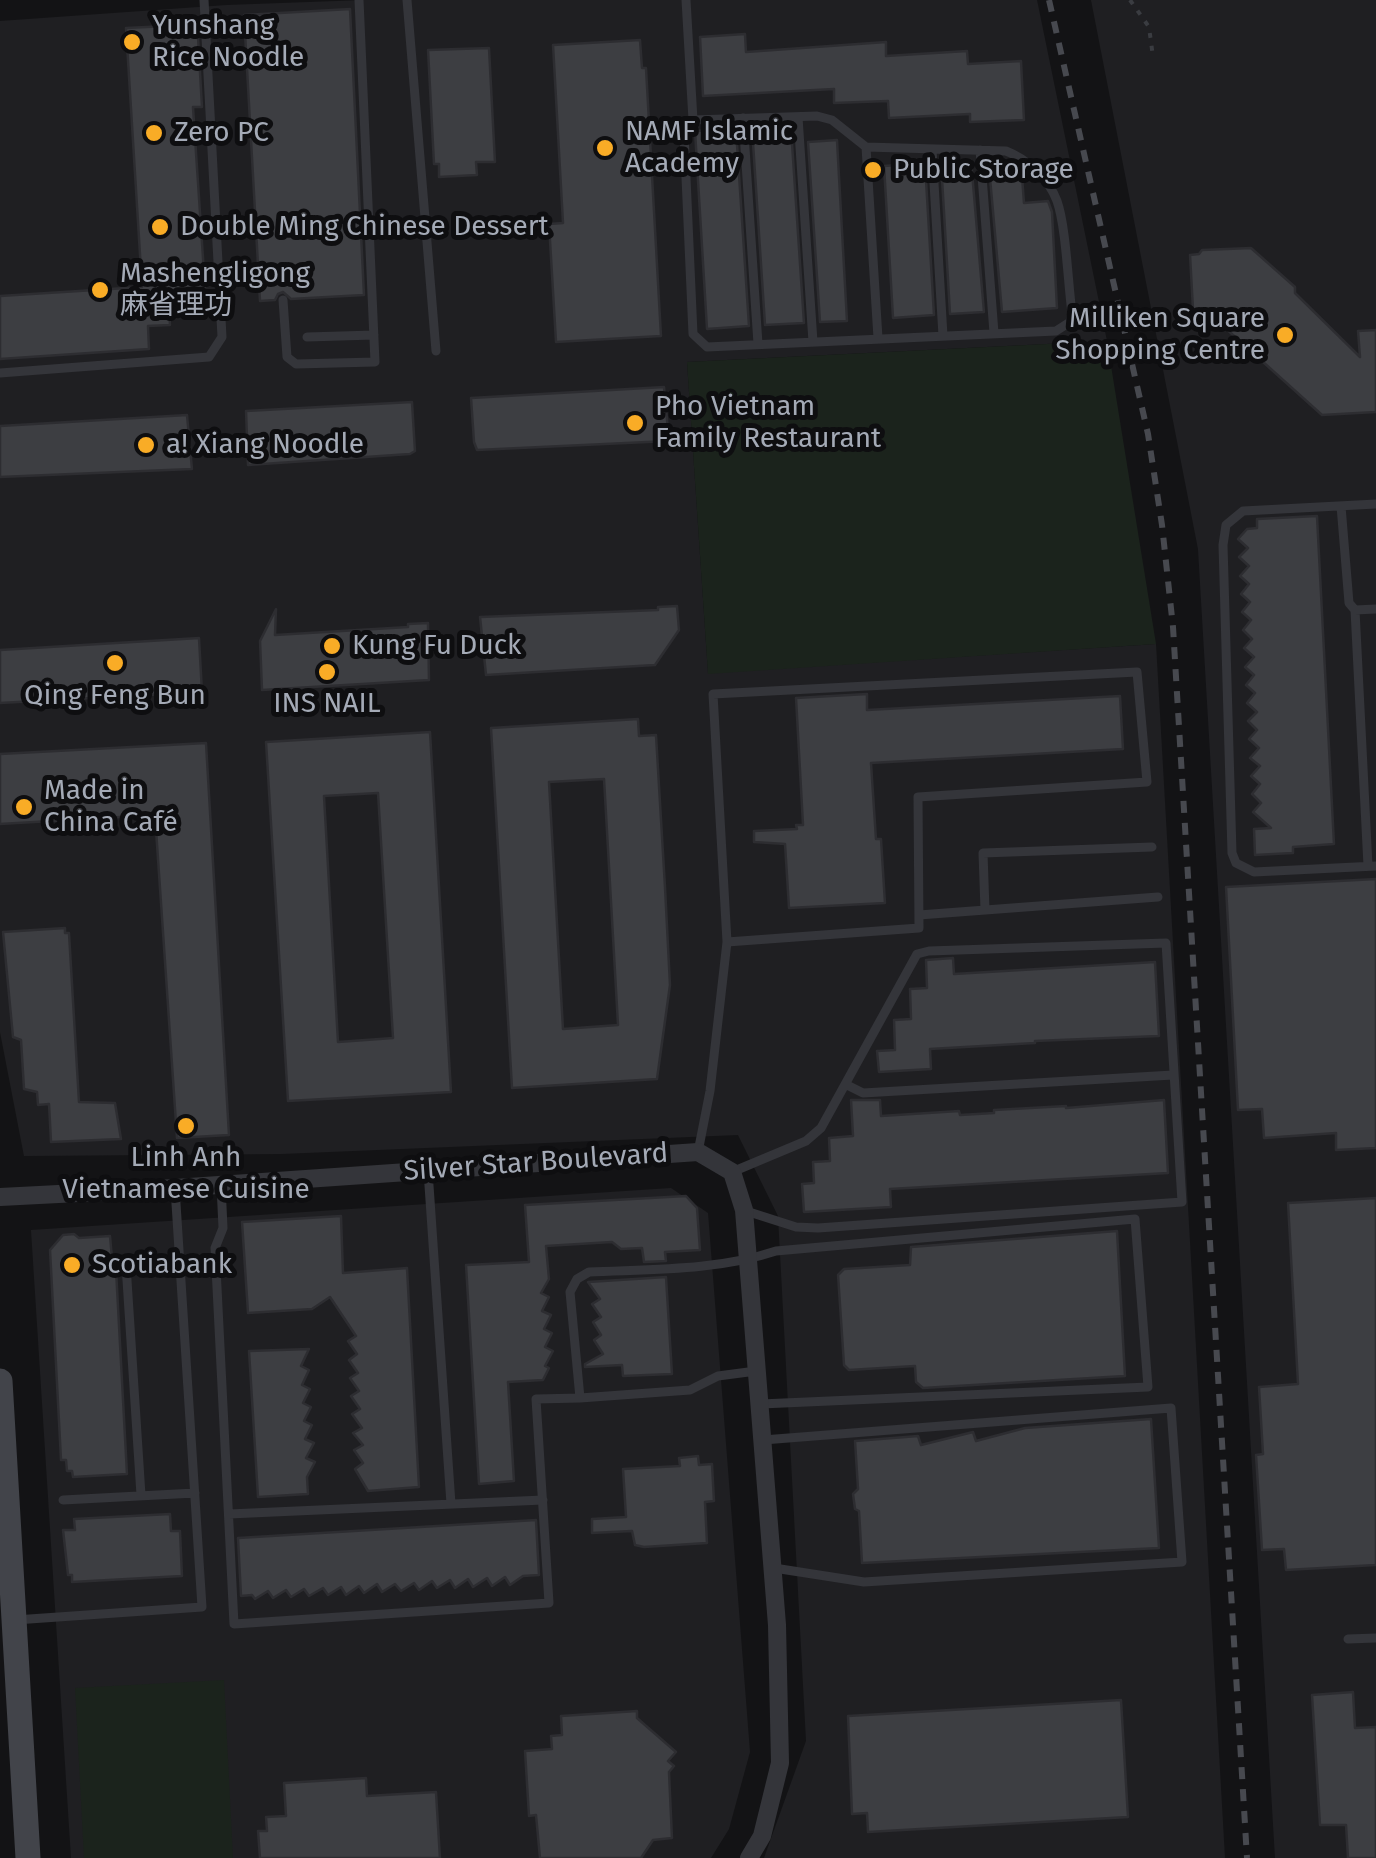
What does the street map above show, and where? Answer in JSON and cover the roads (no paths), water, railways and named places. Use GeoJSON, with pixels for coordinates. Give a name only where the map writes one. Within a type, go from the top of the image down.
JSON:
{"type":"FeatureCollection","features":[{"type":"Feature","properties":{"kind":"main road"},"geometry":{"type":"LineString","coordinates":[[0,1381],[28,1858]]}},
{"type":"Feature","properties":{"kind":"street","name":"Silver Star Boulevard"},"geometry":{"type":"LineString","coordinates":[[0,1197],[698,1152],[732,1172]]}},
{"type":"Feature","properties":{"kind":"street"},"geometry":{"type":"LineString","coordinates":[[732,1172],[744,1210],[780,1680],[780,1763],[762,1836],[749,1858]]}},
{"type":"Feature","properties":{"kind":"lane"},"geometry":{"type":"LineString","coordinates":[[0,373],[209,357],[222,337],[204,0]]}},
{"type":"Feature","properties":{"kind":"lane"},"geometry":{"type":"LineString","coordinates":[[283,300],[287,357],[296,364],[375,362],[358,0]]}},
{"type":"Feature","properties":{"kind":"lane"},"geometry":{"type":"LineString","coordinates":[[407,0],[436,351]]}},
{"type":"Feature","properties":{"kind":"lane"},"geometry":{"type":"LineString","coordinates":[[686,0],[692,120],[684,134],[693,334],[707,347],[994,334],[1065,327],[1072,313],[1057,202],[1026,160],[1006,151],[866,146],[832,120],[817,116],[692,120]]}},
{"type":"Feature","properties":{"kind":"lane"},"geometry":{"type":"LineString","coordinates":[[798,117],[814,342]]}},
{"type":"Feature","properties":{"kind":"lane"},"geometry":{"type":"LineString","coordinates":[[743,118],[758,344]]}},
{"type":"Feature","properties":{"kind":"lane"},"geometry":{"type":"LineString","coordinates":[[866,146],[878,338]]}},
{"type":"Feature","properties":{"kind":"lane"},"geometry":{"type":"LineString","coordinates":[[932,149],[943,336]]}},
{"type":"Feature","properties":{"kind":"lane"},"geometry":{"type":"LineString","coordinates":[[980,150],[994,334]]}},
{"type":"Feature","properties":{"kind":"lane"},"geometry":{"type":"LineString","coordinates":[[307,337],[374,335]]}},
{"type":"Feature","properties":{"kind":"lane"},"geometry":{"type":"LineString","coordinates":[[1341,506],[1350,603],[1355,610],[1372,866],[1254,872],[1236,863],[1232,853],[1222,544],[1226,524],[1243,510],[1376,504]]}},
{"type":"Feature","properties":{"kind":"lane"},"geometry":{"type":"LineString","coordinates":[[1355,610],[1376,608]]}},
{"type":"Feature","properties":{"kind":"lane"},"geometry":{"type":"LineString","coordinates":[[698,1152],[710,1090],[728,942],[714,694],[1137,672],[1147,782],[918,797],[918,928],[728,942]]}},
{"type":"Feature","properties":{"kind":"lane"},"geometry":{"type":"LineString","coordinates":[[1361,732],[1376,731]]}},
{"type":"Feature","properties":{"kind":"lane"},"geometry":{"type":"LineString","coordinates":[[984,910],[983,853],[1152,847]]}},
{"type":"Feature","properties":{"kind":"lane"},"geometry":{"type":"LineString","coordinates":[[918,916],[1158,897]]}},
{"type":"Feature","properties":{"kind":"lane"},"geometry":{"type":"LineString","coordinates":[[732,1172],[806,1141],[821,1128],[917,954],[1166,943],[1182,1202],[818,1228],[796,1227],[744,1210]]}},
{"type":"Feature","properties":{"kind":"lane"},"geometry":{"type":"LineString","coordinates":[[848,1085],[862,1093],[1173,1075]]}},
{"type":"Feature","properties":{"kind":"lane"},"geometry":{"type":"LineString","coordinates":[[428,1171],[451,1504]]}},
{"type":"Feature","properties":{"kind":"lane"},"geometry":{"type":"LineString","coordinates":[[221,1185],[222,1228],[215,1248],[234,1624],[550,1603],[536,1399],[690,1390],[718,1376],[756,1370]]}},
{"type":"Feature","properties":{"kind":"lane"},"geometry":{"type":"LineString","coordinates":[[12,1620],[202,1607],[175,1188]]}},
{"type":"Feature","properties":{"kind":"lane"},"geometry":{"type":"LineString","coordinates":[[580,1398],[570,1292],[576,1279],[589,1272],[746,1261],[776,1251],[1135,1219],[1148,1387],[758,1404]]}},
{"type":"Feature","properties":{"kind":"lane"},"geometry":{"type":"LineString","coordinates":[[141,1496],[126,1264],[180,1260]]}},
{"type":"Feature","properties":{"kind":"lane"},"geometry":{"type":"LineString","coordinates":[[760,1440],[1172,1408],[1182,1562],[864,1582],[771,1568]]}},
{"type":"Feature","properties":{"kind":"lane"},"geometry":{"type":"LineString","coordinates":[[63,1500],[195,1492]]}},
{"type":"Feature","properties":{"kind":"lane"},"geometry":{"type":"LineString","coordinates":[[229,1514],[543,1500]]}},
{"type":"Feature","properties":{"kind":"lane"},"geometry":{"type":"LineString","coordinates":[[1348,1639],[1376,1638]]}},
{"type":"Feature","properties":{"kind":"railway"},"geometry":{"type":"LineString","coordinates":[[1049,0],[1148,434],[1173,627],[1247,1858]]}},
{"type":"Feature","properties":{"kind":"place","name":"Yunshang Rice Noodle"},"geometry":{"type":"Point","coordinates":[132,42]}},
{"type":"Feature","properties":{"kind":"place","name":"Zero PC"},"geometry":{"type":"Point","coordinates":[154,133]}},
{"type":"Feature","properties":{"kind":"place","name":"NAMF Islamic Academy"},"geometry":{"type":"Point","coordinates":[605,148]}},
{"type":"Feature","properties":{"kind":"place","name":"Public Storage"},"geometry":{"type":"Point","coordinates":[873,170]}},
{"type":"Feature","properties":{"kind":"place","name":"Double Ming Chinese Dessert"},"geometry":{"type":"Point","coordinates":[160,227]}},
{"type":"Feature","properties":{"kind":"place","name":"Mashengligong 麻省理功"},"geometry":{"type":"Point","coordinates":[100,290]}},
{"type":"Feature","properties":{"kind":"place","name":"Milliken Square Shopping Centre"},"geometry":{"type":"Point","coordinates":[1285,335]}},
{"type":"Feature","properties":{"kind":"place","name":"Pho Vietnam Family Restaurant"},"geometry":{"type":"Point","coordinates":[635,423]}},
{"type":"Feature","properties":{"kind":"place","name":"a! Xiang Noodle"},"geometry":{"type":"Point","coordinates":[146,445]}},
{"type":"Feature","properties":{"kind":"place","name":"Kung Fu Duck"},"geometry":{"type":"Point","coordinates":[332,646]}},
{"type":"Feature","properties":{"kind":"place","name":"Qing Feng Bun"},"geometry":{"type":"Point","coordinates":[115,663]}},
{"type":"Feature","properties":{"kind":"place","name":"INS NAIL"},"geometry":{"type":"Point","coordinates":[327,672]}},
{"type":"Feature","properties":{"kind":"place","name":"Made in China Café"},"geometry":{"type":"Point","coordinates":[24,807]}},
{"type":"Feature","properties":{"kind":"place","name":"Linh Anh Vietnamese Cuisine"},"geometry":{"type":"Point","coordinates":[186,1126]}},
{"type":"Feature","properties":{"kind":"place","name":"Scotiabank"},"geometry":{"type":"Point","coordinates":[72,1265]}}]}
